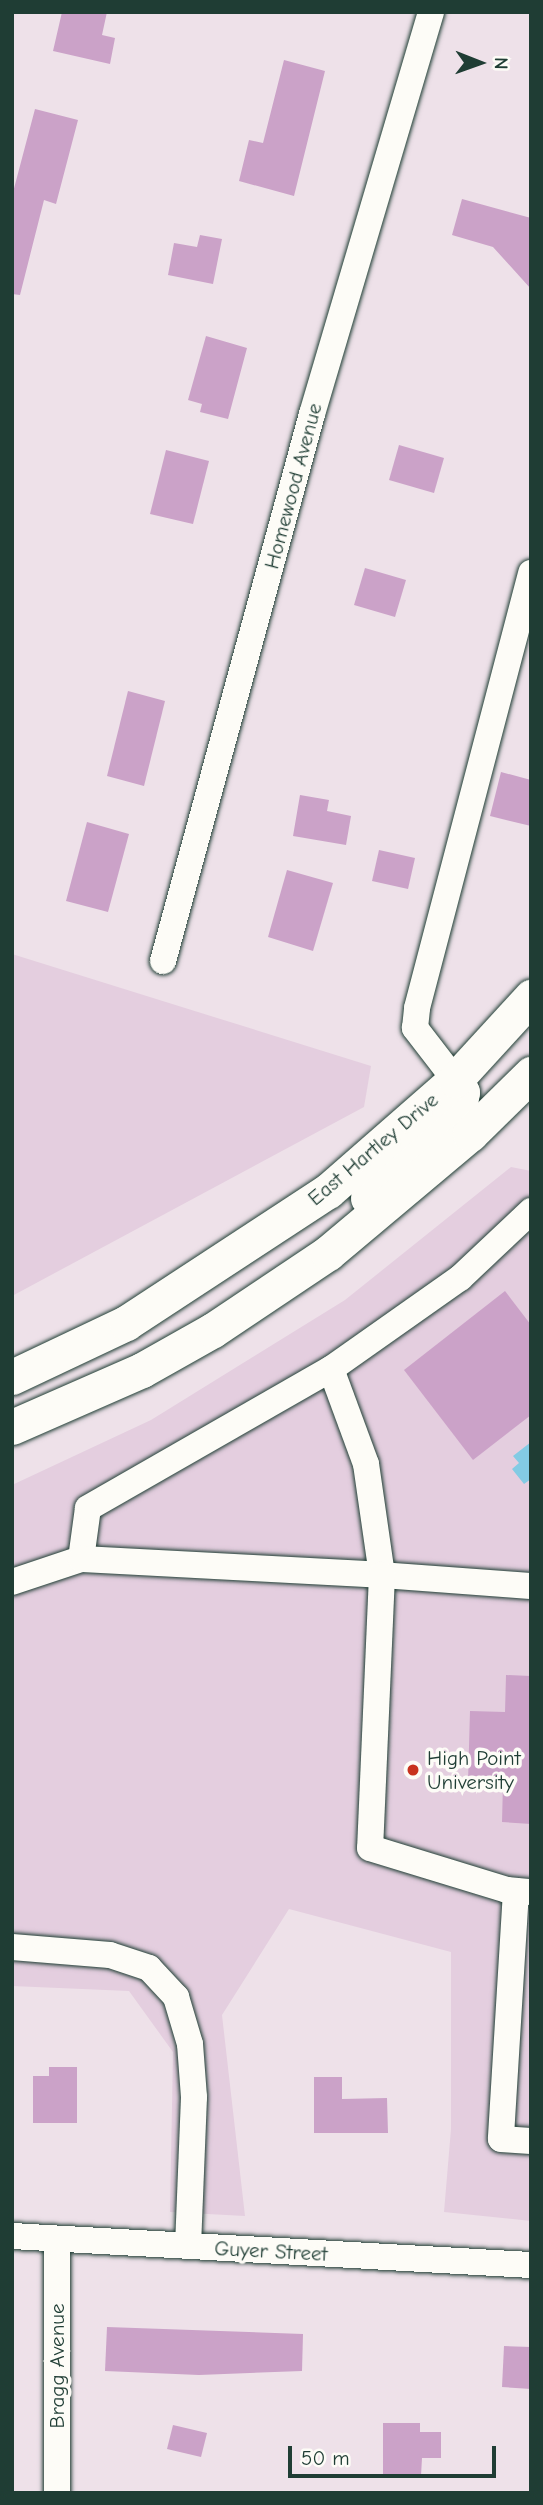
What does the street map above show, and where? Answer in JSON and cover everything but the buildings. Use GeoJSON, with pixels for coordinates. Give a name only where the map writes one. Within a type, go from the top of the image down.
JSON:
{"type":"FeatureCollection","features":[{"type":"Feature","properties":{"kind":"main road","name":"East Hartley Drive"},"geometry":{"type":"LineString","coordinates":[[12,1377],[126,1323],[328,1191],[455,1080],[531,997]]}},
{"type":"Feature","properties":{"kind":"main road"},"geometry":{"type":"LineString","coordinates":[[12,1427],[142,1370],[213,1330],[349,1236],[527,1087],[513,1063],[517,1048],[531,1033]]}},
{"type":"Feature","properties":{"kind":"main road"},"geometry":{"type":"LineString","coordinates":[[349,1236],[377,1180],[459,1109],[462,1092],[455,1080]]}},
{"type":"Feature","properties":{"kind":"street","name":"Homewood Avenue"},"geometry":{"type":"LineString","coordinates":[[163,961],[312,414],[431,12]]}},
{"type":"Feature","properties":{"kind":"street"},"geometry":{"type":"LineString","coordinates":[[455,1080],[415,1028],[417,1008],[524,627],[531,573]]}},
{"type":"Feature","properties":{"kind":"street"},"geometry":{"type":"LineString","coordinates":[[81,1559],[88,1508],[331,1369],[460,1278],[531,1211]]}},
{"type":"Feature","properties":{"kind":"street"},"geometry":{"type":"LineString","coordinates":[[331,1369],[366,1464],[382,1575],[370,1849],[524,1892],[518,2061],[501,2139],[531,2141]]}},
{"type":"Feature","properties":{"kind":"street"},"geometry":{"type":"LineString","coordinates":[[12,1582],[81,1559],[531,1586]]}},
{"type":"Feature","properties":{"kind":"street"},"geometry":{"type":"LineString","coordinates":[[12,1947],[110,1955],[149,1968],[176,1997],[190,2044],[194,2097],[188,2246]]}},
{"type":"Feature","properties":{"kind":"street","name":"Guyer Street"},"geometry":{"type":"LineString","coordinates":[[12,2236],[531,2265]]}},
{"type":"Feature","properties":{"kind":"street","name":"Bragg Avenue"},"geometry":{"type":"LineString","coordinates":[[57,2239],[57,2493]]}},
{"type":"Feature","properties":{"kind":"shaded area"},"geometry":{"type":"Polygon","coordinates":[[[12,954],[371,1066],[364,1107],[12,1296],[12,954]]]}},
{"type":"Feature","properties":{"kind":"shaded area","name":"High Point University"},"geometry":{"type":"Polygon","coordinates":[[[511,1167],[531,1171],[531,2221],[444,2212],[451,2129],[451,1952],[289,1909],[222,2015],[245,2216],[170,2212],[173,2052],[129,1991],[12,1986],[12,1485],[151,1420],[345,1300],[511,1167]]]}},
{"type":"Feature","properties":{"kind":"water"},"geometry":{"type":"Polygon","coordinates":[[[531,1442],[531,1479],[524,1484],[512,1469],[519,1463],[513,1456],[531,1442]]]}},
{"type":"Feature","properties":{"kind":"place","name":"High Point University"},"geometry":{"type":"Point","coordinates":[413,1770]}}]}
